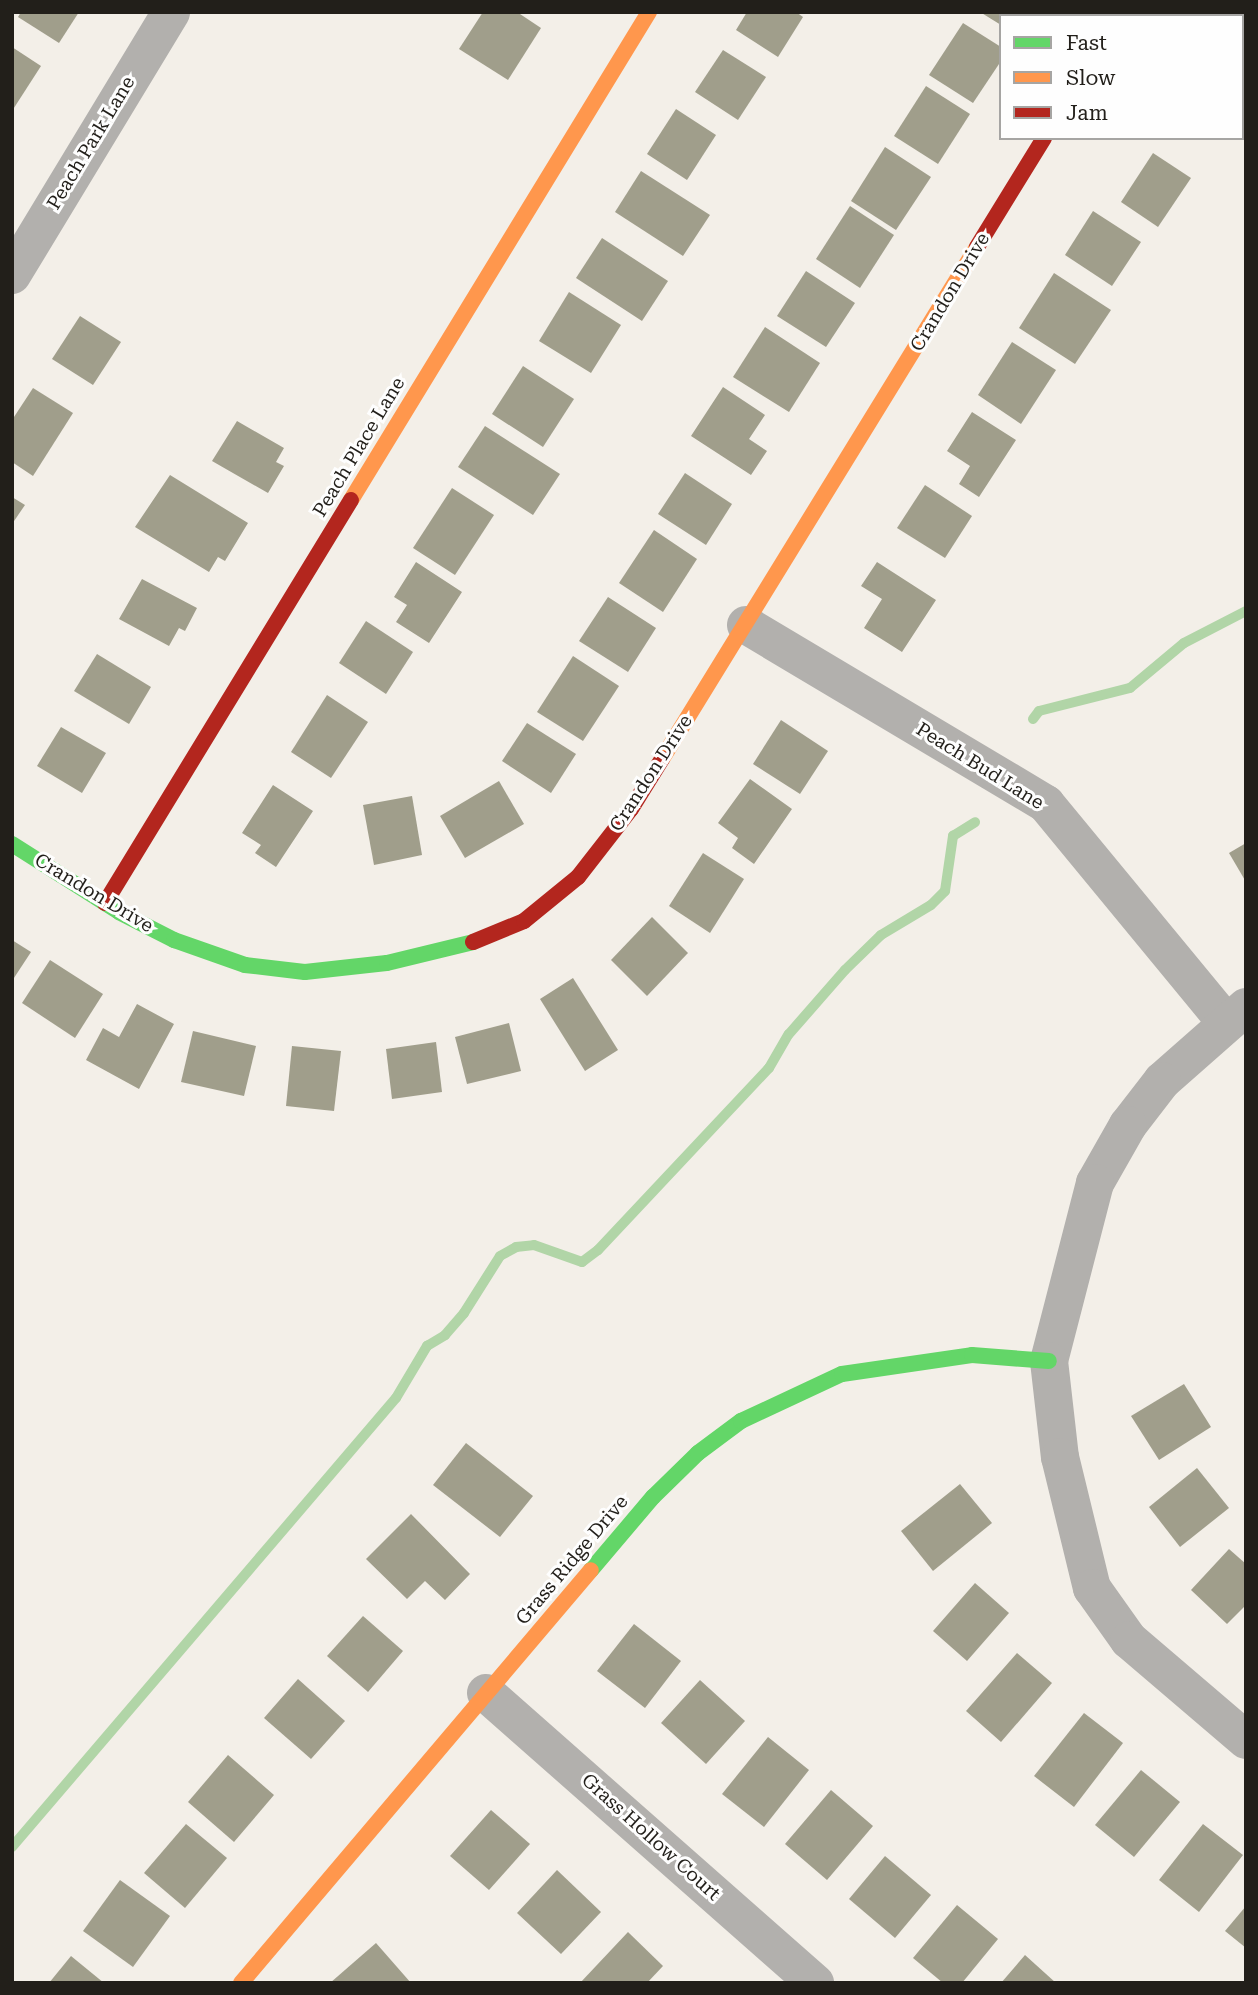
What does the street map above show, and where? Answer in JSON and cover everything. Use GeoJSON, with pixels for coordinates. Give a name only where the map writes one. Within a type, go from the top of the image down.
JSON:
{"type":"FeatureCollection","features":[{"type":"Feature","properties":{"kind":"street","name":"Peach Park Lane"},"geometry":{"type":"LineString","coordinates":[[12,275],[171,12]]}},
{"type":"Feature","properties":{"kind":"street","name":"Peach Place Lane"},"geometry":{"type":"LineString","coordinates":[[105,903],[649,12]]}},
{"type":"Feature","properties":{"kind":"street","name":"Crandon Drive"},"geometry":{"type":"LineString","coordinates":[[12,844],[105,903],[174,940],[245,965],[305,972],[387,963],[464,946],[524,920],[578,877],[631,808],[1043,140]]}},
{"type":"Feature","properties":{"kind":"street","name":"Peach Bud Lane"},"geometry":{"type":"LineString","coordinates":[[746,625],[1046,804],[1236,1014]]}},
{"type":"Feature","properties":{"kind":"street"},"geometry":{"type":"LineString","coordinates":[[1236,1014],[1162,1081],[1128,1125],[1095,1183],[1049,1361],[1060,1457],[1092,1588],[1129,1640],[1246,1740]]}},
{"type":"Feature","properties":{"kind":"street","name":"Grass Ridge Drive"},"geometry":{"type":"LineString","coordinates":[[241,1983],[653,1497],[741,1421],[855,1371],[972,1355],[1049,1361]]}},
{"type":"Feature","properties":{"kind":"street","name":"Grass Hollow Court"},"geometry":{"type":"LineString","coordinates":[[486,1693],[815,1983]]}},
{"type":"Feature","properties":{"kind":"building"},"geometry":{"type":"Polygon","coordinates":[[[21,12],[79,12],[59,43],[18,17],[21,12]]]}},
{"type":"Feature","properties":{"kind":"building"},"geometry":{"type":"Polygon","coordinates":[[[483,12],[517,12],[541,28],[508,80],[459,49],[483,12]]]}},
{"type":"Feature","properties":{"kind":"building"},"geometry":{"type":"Polygon","coordinates":[[[747,12],[796,12],[803,17],[778,57],[736,30],[747,12]]]}},
{"type":"Feature","properties":{"kind":"building"},"geometry":{"type":"Polygon","coordinates":[[[980,12],[1031,12],[999,14],[999,24],[980,12]]]}},
{"type":"Feature","properties":{"kind":"building"},"geometry":{"type":"Polygon","coordinates":[[[1233,12],[1236,14],[1214,14],[1233,12]]]}},
{"type":"Feature","properties":{"kind":"building"},"geometry":{"type":"Polygon","coordinates":[[[963,23],[999,46],[999,64],[973,103],[929,75],[963,23]]]}},
{"type":"Feature","properties":{"kind":"building"},"geometry":{"type":"Polygon","coordinates":[[[12,47],[41,66],[12,111],[12,47]]]}},
{"type":"Feature","properties":{"kind":"building"},"geometry":{"type":"Polygon","coordinates":[[[723,50],[766,77],[738,120],[695,92],[723,50]]]}},
{"type":"Feature","properties":{"kind":"building"},"geometry":{"type":"Polygon","coordinates":[[[926,86],[970,114],[938,164],[894,136],[926,86]]]}},
{"type":"Feature","properties":{"kind":"building"},"geometry":{"type":"Polygon","coordinates":[[[676,109],[716,135],[687,180],[647,154],[676,109]]]}},
{"type":"Feature","properties":{"kind":"building"},"geometry":{"type":"Polygon","coordinates":[[[885,147],[931,177],[896,230],[851,201],[885,147]]]}},
{"type":"Feature","properties":{"kind":"building"},"geometry":{"type":"Polygon","coordinates":[[[1153,153],[1191,178],[1158,227],[1121,202],[1153,153]]]}},
{"type":"Feature","properties":{"kind":"building"},"geometry":{"type":"Polygon","coordinates":[[[641,171],[710,215],[683,256],[615,212],[641,171]]]}},
{"type":"Feature","properties":{"kind":"building"},"geometry":{"type":"Polygon","coordinates":[[[850,206],[894,235],[860,288],[816,259],[850,206]]]}},
{"type":"Feature","properties":{"kind":"building"},"geometry":{"type":"Polygon","coordinates":[[[1093,211],[1141,242],[1112,286],[1065,255],[1093,211]]]}},
{"type":"Feature","properties":{"kind":"building"},"geometry":{"type":"Polygon","coordinates":[[[602,238],[668,281],[642,321],[576,278],[602,238]]]}},
{"type":"Feature","properties":{"kind":"building"},"geometry":{"type":"Polygon","coordinates":[[[806,271],[855,303],[826,347],[777,316],[806,271]]]}},
{"type":"Feature","properties":{"kind":"building"},"geometry":{"type":"Polygon","coordinates":[[[1054,273],[1111,310],[1075,364],[1019,328],[1054,273]]]}},
{"type":"Feature","properties":{"kind":"building"},"geometry":{"type":"Polygon","coordinates":[[[569,292],[621,325],[591,373],[539,341],[569,292]]]}},
{"type":"Feature","properties":{"kind":"building"},"geometry":{"type":"Polygon","coordinates":[[[80,316],[121,342],[93,385],[52,359],[80,316]]]}},
{"type":"Feature","properties":{"kind":"building"},"geometry":{"type":"Polygon","coordinates":[[[765,327],[820,363],[789,412],[733,377],[765,327]]]}},
{"type":"Feature","properties":{"kind":"building"},"geometry":{"type":"Polygon","coordinates":[[[1012,342],[1056,370],[1021,424],[978,395],[1012,342]]]}},
{"type":"Feature","properties":{"kind":"building"},"geometry":{"type":"Polygon","coordinates":[[[523,366],[574,399],[543,447],[492,414],[523,366]]]}},
{"type":"Feature","properties":{"kind":"building"},"geometry":{"type":"Polygon","coordinates":[[[723,387],[765,415],[749,439],[767,451],[751,475],[691,436],[723,387]]]}},
{"type":"Feature","properties":{"kind":"building"},"geometry":{"type":"Polygon","coordinates":[[[33,388],[73,413],[33,476],[12,462],[12,420],[33,388]]]}},
{"type":"Feature","properties":{"kind":"building"},"geometry":{"type":"Polygon","coordinates":[[[972,412],[1016,440],[979,497],[959,484],[970,466],[947,451],[972,412]]]}},
{"type":"Feature","properties":{"kind":"building"},"geometry":{"type":"Polygon","coordinates":[[[237,421],[284,448],[276,462],[284,466],[268,493],[212,461],[237,421]]]}},
{"type":"Feature","properties":{"kind":"building"},"geometry":{"type":"Polygon","coordinates":[[[485,426],[560,474],[533,515],[458,467],[485,426]]]}},
{"type":"Feature","properties":{"kind":"building"},"geometry":{"type":"Polygon","coordinates":[[[685,473],[732,504],[706,545],[658,514],[685,473]]]}},
{"type":"Feature","properties":{"kind":"building"},"geometry":{"type":"Polygon","coordinates":[[[170,475],[248,523],[225,561],[218,557],[209,572],[135,527],[170,475]]]}},
{"type":"Feature","properties":{"kind":"building"},"geometry":{"type":"Polygon","coordinates":[[[925,485],[972,516],[945,558],[897,528],[925,485]]]}},
{"type":"Feature","properties":{"kind":"building"},"geometry":{"type":"Polygon","coordinates":[[[452,488],[494,515],[455,575],[413,548],[452,488]]]}},
{"type":"Feature","properties":{"kind":"building"},"geometry":{"type":"Polygon","coordinates":[[[12,497],[25,505],[12,524],[12,497]]]}},
{"type":"Feature","properties":{"kind":"building"},"geometry":{"type":"Polygon","coordinates":[[[654,530],[697,559],[663,612],[619,583],[654,530]]]}},
{"type":"Feature","properties":{"kind":"building"},"geometry":{"type":"Polygon","coordinates":[[[416,562],[462,592],[429,643],[396,622],[407,605],[394,597],[416,562]]]}},
{"type":"Feature","properties":{"kind":"building"},"geometry":{"type":"Polygon","coordinates":[[[877,562],[936,600],[902,652],[864,628],[882,599],[861,586],[877,562]]]}},
{"type":"Feature","properties":{"kind":"building"},"geometry":{"type":"Polygon","coordinates":[[[142,579],[197,608],[185,631],[179,628],[169,646],[119,619],[142,579]]]}},
{"type":"Feature","properties":{"kind":"building"},"geometry":{"type":"Polygon","coordinates":[[[608,597],[656,628],[628,672],[579,641],[608,597]]]}},
{"type":"Feature","properties":{"kind":"building"},"geometry":{"type":"Polygon","coordinates":[[[366,621],[413,652],[386,694],[339,663],[366,621]]]}},
{"type":"Feature","properties":{"kind":"building"},"geometry":{"type":"Polygon","coordinates":[[[97,654],[151,687],[129,724],[74,691],[97,654]]]}},
{"type":"Feature","properties":{"kind":"building"},"geometry":{"type":"Polygon","coordinates":[[[573,656],[619,686],[583,741],[537,712],[573,656]]]}},
{"type":"Feature","properties":{"kind":"building"},"geometry":{"type":"Polygon","coordinates":[[[327,695],[368,722],[331,778],[291,752],[327,695]]]}},
{"type":"Feature","properties":{"kind":"building"},"geometry":{"type":"Polygon","coordinates":[[[781,720],[828,751],[800,794],[753,764],[781,720]]]}},
{"type":"Feature","properties":{"kind":"building"},"geometry":{"type":"Polygon","coordinates":[[[527,723],[576,754],[551,793],[502,761],[527,723]]]}},
{"type":"Feature","properties":{"kind":"building"},"geometry":{"type":"Polygon","coordinates":[[[61,727],[106,753],[82,793],[37,766],[61,727]]]}},
{"type":"Feature","properties":{"kind":"building"},"geometry":{"type":"Polygon","coordinates":[[[750,779],[792,809],[754,864],[732,848],[738,838],[718,823],[750,779]]]}},
{"type":"Feature","properties":{"kind":"building"},"geometry":{"type":"Polygon","coordinates":[[[499,781],[524,824],[465,858],[440,816],[499,781]]]}},
{"type":"Feature","properties":{"kind":"building"},"geometry":{"type":"Polygon","coordinates":[[[273,785],[313,811],[276,867],[255,853],[261,845],[242,833],[273,785]]]}},
{"type":"Feature","properties":{"kind":"building"},"geometry":{"type":"Polygon","coordinates":[[[412,796],[422,855],[374,865],[363,805],[412,796]]]}},
{"type":"Feature","properties":{"kind":"building"},"geometry":{"type":"Polygon","coordinates":[[[1246,843],[1246,882],[1229,853],[1246,843]]]}},
{"type":"Feature","properties":{"kind":"building"},"geometry":{"type":"Polygon","coordinates":[[[703,853],[744,879],[710,933],[669,906],[703,853]]]}},
{"type":"Feature","properties":{"kind":"building"},"geometry":{"type":"Polygon","coordinates":[[[652,917],[688,953],[647,996],[611,960],[652,917]]]}},
{"type":"Feature","properties":{"kind":"building"},"geometry":{"type":"Polygon","coordinates":[[[12,940],[31,952],[12,981],[12,940]]]}},
{"type":"Feature","properties":{"kind":"building"},"geometry":{"type":"Polygon","coordinates":[[[50,960],[103,994],[75,1038],[22,1003],[50,960]]]}},
{"type":"Feature","properties":{"kind":"building"},"geometry":{"type":"Polygon","coordinates":[[[573,978],[618,1050],[585,1071],[540,999],[573,978]]]}},
{"type":"Feature","properties":{"kind":"building"},"geometry":{"type":"Polygon","coordinates":[[[137,1004],[174,1024],[139,1089],[86,1060],[103,1028],[119,1037],[137,1004]]]}},
{"type":"Feature","properties":{"kind":"building"},"geometry":{"type":"Polygon","coordinates":[[[509,1023],[521,1071],[467,1084],[455,1037],[509,1023]]]}},
{"type":"Feature","properties":{"kind":"building"},"geometry":{"type":"Polygon","coordinates":[[[193,1031],[256,1046],[244,1096],[181,1082],[193,1031]]]}},
{"type":"Feature","properties":{"kind":"building"},"geometry":{"type":"Polygon","coordinates":[[[436,1042],[442,1092],[392,1099],[386,1049],[436,1042]]]}},
{"type":"Feature","properties":{"kind":"building"},"geometry":{"type":"Polygon","coordinates":[[[292,1046],[341,1051],[334,1111],[286,1106],[292,1046]]]}},
{"type":"Feature","properties":{"kind":"building"},"geometry":{"type":"Polygon","coordinates":[[[1184,1384],[1211,1427],[1159,1460],[1131,1416],[1184,1384]]]}},
{"type":"Feature","properties":{"kind":"building"},"geometry":{"type":"Polygon","coordinates":[[[466,1443],[533,1496],[500,1537],[433,1485],[466,1443]]]}},
{"type":"Feature","properties":{"kind":"building"},"geometry":{"type":"Polygon","coordinates":[[[1197,1468],[1229,1508],[1180,1547],[1149,1507],[1197,1468]]]}},
{"type":"Feature","properties":{"kind":"building"},"geometry":{"type":"Polygon","coordinates":[[[960,1484],[992,1523],[933,1571],[901,1531],[960,1484]]]}},
{"type":"Feature","properties":{"kind":"building"},"geometry":{"type":"Polygon","coordinates":[[[411,1514],[470,1574],[445,1600],[425,1581],[407,1599],[366,1559],[411,1514]]]}},
{"type":"Feature","properties":{"kind":"building"},"geometry":{"type":"Polygon","coordinates":[[[1229,1549],[1246,1564],[1246,1605],[1227,1624],[1191,1590],[1229,1549]]]}},
{"type":"Feature","properties":{"kind":"building"},"geometry":{"type":"Polygon","coordinates":[[[975,1583],[1009,1613],[967,1661],[933,1631],[975,1583]]]}},
{"type":"Feature","properties":{"kind":"building"},"geometry":{"type":"Polygon","coordinates":[[[363,1616],[403,1651],[368,1692],[327,1656],[363,1616]]]}},
{"type":"Feature","properties":{"kind":"building"},"geometry":{"type":"Polygon","coordinates":[[[634,1624],[681,1661],[645,1708],[597,1671],[634,1624]]]}},
{"type":"Feature","properties":{"kind":"building"},"geometry":{"type":"Polygon","coordinates":[[[1017,1653],[1052,1683],[1001,1742],[966,1711],[1017,1653]]]}},
{"type":"Feature","properties":{"kind":"building"},"geometry":{"type":"Polygon","coordinates":[[[298,1679],[345,1721],[311,1759],[264,1718],[298,1679]]]}},
{"type":"Feature","properties":{"kind":"building"},"geometry":{"type":"Polygon","coordinates":[[[700,1680],[745,1721],[706,1764],[661,1723],[700,1680]]]}},
{"type":"Feature","properties":{"kind":"building"},"geometry":{"type":"Polygon","coordinates":[[[1084,1713],[1123,1743],[1074,1807],[1034,1776],[1084,1713]]]}},
{"type":"Feature","properties":{"kind":"building"},"geometry":{"type":"Polygon","coordinates":[[[768,1737],[809,1770],[764,1827],[722,1794],[768,1737]]]}},
{"type":"Feature","properties":{"kind":"building"},"geometry":{"type":"Polygon","coordinates":[[[228,1755],[274,1795],[234,1842],[188,1802],[228,1755]]]}},
{"type":"Feature","properties":{"kind":"building"},"geometry":{"type":"Polygon","coordinates":[[[1141,1770],[1180,1802],[1134,1857],[1095,1825],[1141,1770]]]}},
{"type":"Feature","properties":{"kind":"building"},"geometry":{"type":"Polygon","coordinates":[[[831,1790],[873,1826],[827,1880],[785,1844],[831,1790]]]}},
{"type":"Feature","properties":{"kind":"building"},"geometry":{"type":"Polygon","coordinates":[[[491,1810],[530,1844],[489,1890],[450,1856],[491,1810]]]}},
{"type":"Feature","properties":{"kind":"building"},"geometry":{"type":"Polygon","coordinates":[[[186,1824],[227,1858],[185,1908],[144,1873],[186,1824]]]}},
{"type":"Feature","properties":{"kind":"building"},"geometry":{"type":"Polygon","coordinates":[[[1203,1824],[1243,1855],[1199,1912],[1159,1880],[1203,1824]]]}},
{"type":"Feature","properties":{"kind":"building"},"geometry":{"type":"Polygon","coordinates":[[[885,1856],[931,1895],[895,1938],[849,1899],[885,1856]]]}},
{"type":"Feature","properties":{"kind":"building"},"geometry":{"type":"Polygon","coordinates":[[[557,1870],[601,1912],[561,1954],[517,1913],[557,1870]]]}},
{"type":"Feature","properties":{"kind":"building"},"geometry":{"type":"Polygon","coordinates":[[[120,1880],[170,1916],[133,1967],[83,1931],[120,1880]]]}},
{"type":"Feature","properties":{"kind":"building"},"geometry":{"type":"Polygon","coordinates":[[[957,1905],[998,1939],[962,1983],[943,1983],[913,1958],[957,1905]]]}},
{"type":"Feature","properties":{"kind":"building"},"geometry":{"type":"Polygon","coordinates":[[[1246,1906],[1246,1948],[1225,1931],[1246,1906]]]}},
{"type":"Feature","properties":{"kind":"building"},"geometry":{"type":"Polygon","coordinates":[[[628,1932],[663,1966],[647,1983],[580,1983],[628,1932]]]}},
{"type":"Feature","properties":{"kind":"building"},"geometry":{"type":"Polygon","coordinates":[[[376,1943],[411,1983],[330,1983],[376,1943]]]}},
{"type":"Feature","properties":{"kind":"building"},"geometry":{"type":"Polygon","coordinates":[[[1025,1955],[1056,1983],[1001,1983],[1025,1955]]]}},
{"type":"Feature","properties":{"kind":"building"},"geometry":{"type":"Polygon","coordinates":[[[71,1956],[104,1983],[49,1983],[71,1956]]]}},
{"type":"Feature","properties":{"kind":"waterway"},"geometry":{"type":"LineString","coordinates":[[1033,719],[1039,711],[1130,688],[1184,643],[1246,611]]}},
{"type":"Feature","properties":{"kind":"waterway"},"geometry":{"type":"LineString","coordinates":[[12,1847],[396,1398],[427,1346],[445,1335],[464,1313],[500,1256],[516,1247],[534,1245],[582,1262],[598,1250],[769,1068],[789,1034],[845,970],[881,935],[931,905],[945,891],[953,836],[975,822]]}},
{"type":"Feature","properties":{"kind":"traffic: fast"},"geometry":{"type":"LineString","coordinates":[[12,844],[119,912],[174,940],[245,965],[305,972],[387,963],[473,942]]}},
{"type":"Feature","properties":{"kind":"traffic: fast"},"geometry":{"type":"LineString","coordinates":[[591,1570],[653,1497],[698,1453],[741,1421],[842,1374],[972,1355],[1049,1361]]}},
{"type":"Feature","properties":{"kind":"traffic: slow"},"geometry":{"type":"LineString","coordinates":[[351,500],[649,12]]}},
{"type":"Feature","properties":{"kind":"traffic: slow"},"geometry":{"type":"LineString","coordinates":[[662,759],[977,247]]}},
{"type":"Feature","properties":{"kind":"traffic: slow"},"geometry":{"type":"LineString","coordinates":[[241,1983],[591,1570]]}},
{"type":"Feature","properties":{"kind":"traffic: jam"},"geometry":{"type":"LineString","coordinates":[[977,247],[1043,140]]}},
{"type":"Feature","properties":{"kind":"traffic: jam"},"geometry":{"type":"LineString","coordinates":[[105,903],[351,500]]}},
{"type":"Feature","properties":{"kind":"traffic: jam"},"geometry":{"type":"LineString","coordinates":[[473,942],[524,921],[578,877],[631,809],[662,759]]}}]}
